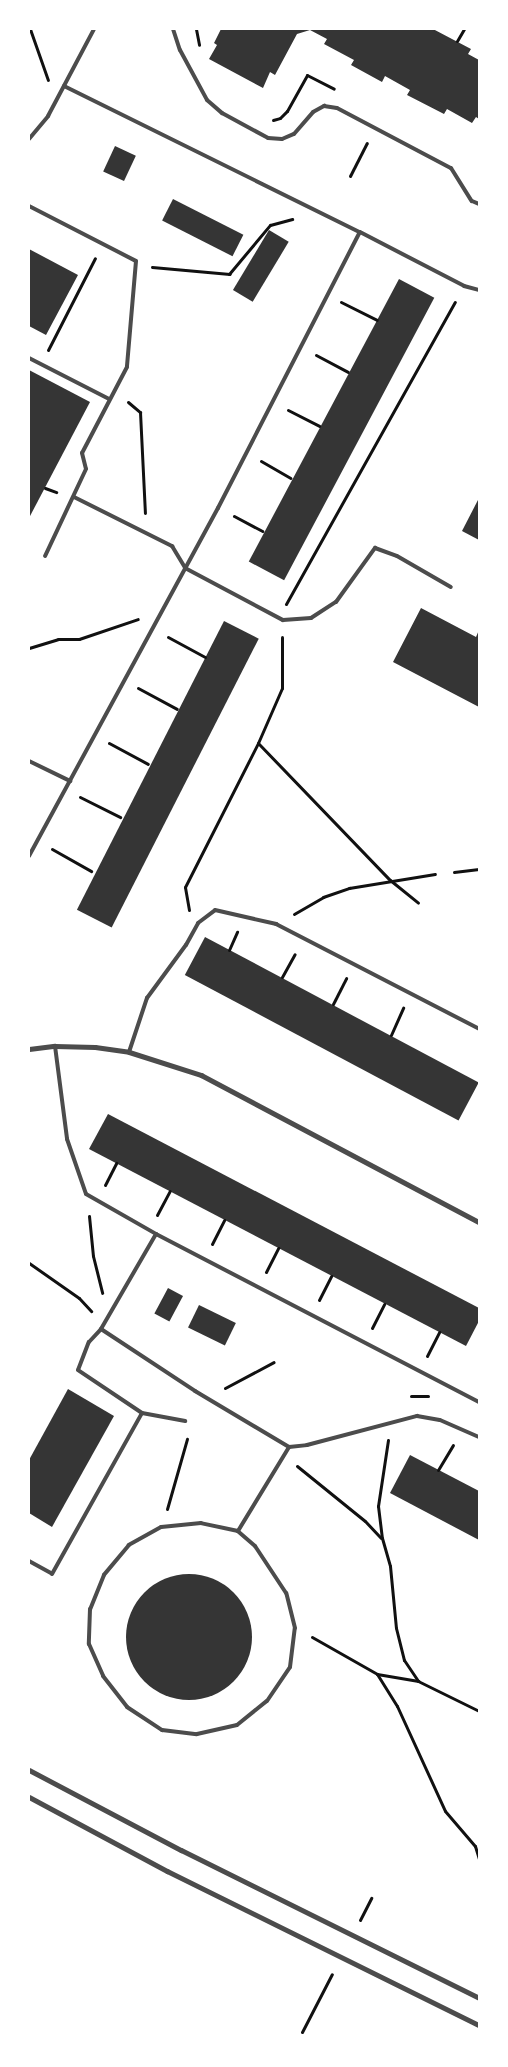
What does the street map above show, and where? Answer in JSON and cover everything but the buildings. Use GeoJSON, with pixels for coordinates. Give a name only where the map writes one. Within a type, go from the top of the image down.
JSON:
{"type":"FeatureCollection","features":[{"type":"Feature","properties":{"kind":"street"},"geometry":{"type":"LineString","coordinates":[[29,1049],[55,1046],[96,1047],[129,1052],[201,1075],[479,1222]]}},
{"type":"Feature","properties":{"kind":"street"},"geometry":{"type":"LineString","coordinates":[[29,1770],[182,1850],[479,1998]]}},
{"type":"Feature","properties":{"kind":"street"},"geometry":{"type":"LineString","coordinates":[[29,1797],[167,1871],[479,2025]]}},
{"type":"Feature","properties":{"kind":"lane"},"geometry":{"type":"LineString","coordinates":[[29,139],[48,116],[94,29]]}},
{"type":"Feature","properties":{"kind":"lane"},"geometry":{"type":"LineString","coordinates":[[173,29],[180,50],[207,100],[222,113],[268,138],[282,139],[294,134],[313,112],[324,106],[337,108],[451,168],[472,201],[479,204]]}},
{"type":"Feature","properties":{"kind":"lane"},"geometry":{"type":"LineString","coordinates":[[64,86],[360,232],[464,286],[479,290]]}},
{"type":"Feature","properties":{"kind":"lane"},"geometry":{"type":"LineString","coordinates":[[29,206],[136,261],[127,367],[82,453],[86,469],[45,556]]}},
{"type":"Feature","properties":{"kind":"lane"},"geometry":{"type":"LineString","coordinates":[[29,856],[218,508],[360,232]]}},
{"type":"Feature","properties":{"kind":"lane"},"geometry":{"type":"LineString","coordinates":[[29,358],[109,399]]}},
{"type":"Feature","properties":{"kind":"lane"},"geometry":{"type":"LineString","coordinates":[[74,497],[172,546],[185,568],[281,618],[311,618],[336,602],[375,548],[397,556],[451,587]]}},
{"type":"Feature","properties":{"kind":"lane"},"geometry":{"type":"LineString","coordinates":[[29,761],[70,781]]}},
{"type":"Feature","properties":{"kind":"lane"},"geometry":{"type":"LineString","coordinates":[[129,1052],[147,998],[186,944],[198,923],[215,910],[276,924],[479,1029]]}},
{"type":"Feature","properties":{"kind":"lane"},"geometry":{"type":"LineString","coordinates":[[55,1046],[67,1139],[86,1194],[156,1234],[479,1402]]}},
{"type":"Feature","properties":{"kind":"lane"},"geometry":{"type":"LineString","coordinates":[[156,1234],[101,1329],[89,1342],[78,1370],[142,1412],[185,1421]]}},
{"type":"Feature","properties":{"kind":"lane"},"geometry":{"type":"LineString","coordinates":[[101,1329],[207,1398],[289,1447],[307,1445],[417,1416],[440,1420],[479,1437]]}},
{"type":"Feature","properties":{"kind":"lane"},"geometry":{"type":"LineString","coordinates":[[29,1562],[52,1574],[142,1412]]}},
{"type":"Feature","properties":{"kind":"lane"},"geometry":{"type":"LineString","coordinates":[[238,1531],[289,1447]]}},
{"type":"Feature","properties":{"kind":"lane"},"geometry":{"type":"LineString","coordinates":[[201,1523],[238,1531],[256,1546],[286,1593],[295,1628],[290,1667],[267,1701],[237,1725],[198,1734],[162,1730],[127,1707],[103,1676],[89,1644],[90,1609],[104,1575],[129,1544],[161,1527],[201,1523]]}},
{"type":"Feature","properties":{"kind":"path"},"geometry":{"type":"LineString","coordinates":[[30,29],[56,102]]}},
{"type":"Feature","properties":{"kind":"path"},"geometry":{"type":"LineString","coordinates":[[457,41],[464,29]]}},
{"type":"Feature","properties":{"kind":"path"},"geometry":{"type":"LineString","coordinates":[[350,176],[375,128]]}},
{"type":"Feature","properties":{"kind":"path"},"geometry":{"type":"LineString","coordinates":[[142,266],[230,274],[270,225],[295,218]]}},
{"type":"Feature","properties":{"kind":"path"},"geometry":{"type":"LineString","coordinates":[[41,364],[102,244]]}},
{"type":"Feature","properties":{"kind":"path"},"geometry":{"type":"LineString","coordinates":[[198,923],[186,902],[185,887],[258,743],[282,688],[281,618],[464,286]]}},
{"type":"Feature","properties":{"kind":"path"},"geometry":{"type":"LineString","coordinates":[[327,295],[377,320]]}},
{"type":"Feature","properties":{"kind":"path"},"geometry":{"type":"LineString","coordinates":[[301,347],[348,372]]}},
{"type":"Feature","properties":{"kind":"path"},"geometry":{"type":"LineString","coordinates":[[114,391],[140,412],[146,534]]}},
{"type":"Feature","properties":{"kind":"path"},"geometry":{"type":"LineString","coordinates":[[273,402],[319,426]]}},
{"type":"Feature","properties":{"kind":"path"},"geometry":{"type":"LineString","coordinates":[[246,453],[291,478]]}},
{"type":"Feature","properties":{"kind":"path"},"geometry":{"type":"LineString","coordinates":[[218,508],[262,531]]}},
{"type":"Feature","properties":{"kind":"path"},"geometry":{"type":"LineString","coordinates":[[29,648],[58,639],[79,638],[112,626],[162,612]]}},
{"type":"Feature","properties":{"kind":"path"},"geometry":{"type":"LineString","coordinates":[[153,628],[205,657]]}},
{"type":"Feature","properties":{"kind":"path"},"geometry":{"type":"LineString","coordinates":[[124,680],[177,709]]}},
{"type":"Feature","properties":{"kind":"path"},"geometry":{"type":"LineString","coordinates":[[94,735],[148,764]]}},
{"type":"Feature","properties":{"kind":"path"},"geometry":{"type":"LineString","coordinates":[[258,743],[390,880],[418,903]]}},
{"type":"Feature","properties":{"kind":"path"},"geometry":{"type":"LineString","coordinates":[[66,790],[120,817]]}},
{"type":"Feature","properties":{"kind":"path"},"geometry":{"type":"LineString","coordinates":[[37,840],[91,871]]}},
{"type":"Feature","properties":{"kind":"path"},"geometry":{"type":"LineString","coordinates":[[454,872],[479,869]]}},
{"type":"Feature","properties":{"kind":"path"},"geometry":{"type":"LineString","coordinates":[[276,924],[323,898],[349,888],[435,874]]}},
{"type":"Feature","properties":{"kind":"path"},"geometry":{"type":"LineString","coordinates":[[282,978],[304,938]]}},
{"type":"Feature","properties":{"kind":"path"},"geometry":{"type":"LineString","coordinates":[[333,1004],[354,964]]}},
{"type":"Feature","properties":{"kind":"path"},"geometry":{"type":"LineString","coordinates":[[391,1035],[410,993]]}},
{"type":"Feature","properties":{"kind":"path"},"geometry":{"type":"LineString","coordinates":[[96,1200],[116,1163]]}},
{"type":"Feature","properties":{"kind":"path"},"geometry":{"type":"LineString","coordinates":[[149,1230],[170,1191]]}},
{"type":"Feature","properties":{"kind":"path"},"geometry":{"type":"LineString","coordinates":[[89,1213],[93,1256],[103,1297]]}},
{"type":"Feature","properties":{"kind":"path"},"geometry":{"type":"LineString","coordinates":[[204,1259],[224,1220]]}},
{"type":"Feature","properties":{"kind":"path"},"geometry":{"type":"LineString","coordinates":[[258,1287],[278,1248]]}},
{"type":"Feature","properties":{"kind":"path"},"geometry":{"type":"LineString","coordinates":[[29,1263],[79,1298],[103,1325]]}},
{"type":"Feature","properties":{"kind":"path"},"geometry":{"type":"LineString","coordinates":[[312,1315],[331,1276]]}},
{"type":"Feature","properties":{"kind":"path"},"geometry":{"type":"LineString","coordinates":[[364,1342],[384,1304]]}},
{"type":"Feature","properties":{"kind":"path"},"geometry":{"type":"LineString","coordinates":[[419,1371],[439,1332]]}},
{"type":"Feature","properties":{"kind":"path"},"geometry":{"type":"LineString","coordinates":[[207,1398],[274,1362]]}},
{"type":"Feature","properties":{"kind":"path"},"geometry":{"type":"LineString","coordinates":[[391,1423],[378,1506],[382,1538],[390,1566],[396,1628],[404,1660],[418,1681]]}},
{"type":"Feature","properties":{"kind":"path"},"geometry":{"type":"LineString","coordinates":[[438,1470],[462,1430]]}},
{"type":"Feature","properties":{"kind":"path"},"geometry":{"type":"LineString","coordinates":[[161,1527],[189,1434]]}},
{"type":"Feature","properties":{"kind":"path"},"geometry":{"type":"LineString","coordinates":[[284,1455],[365,1521],[382,1538]]}},
{"type":"Feature","properties":{"kind":"path"},"geometry":{"type":"LineString","coordinates":[[295,1628],[377,1674],[418,1681],[479,1711]]}},
{"type":"Feature","properties":{"kind":"path"},"geometry":{"type":"LineString","coordinates":[[377,1674],[397,1706],[445,1811],[475,1846],[479,1859]]}},
{"type":"Feature","properties":{"kind":"path"},"geometry":{"type":"LineString","coordinates":[[357,1925],[371,1898]]}},
{"type":"Feature","properties":{"kind":"path"},"geometry":{"type":"LineString","coordinates":[[302,2032],[332,1974]]}}]}
